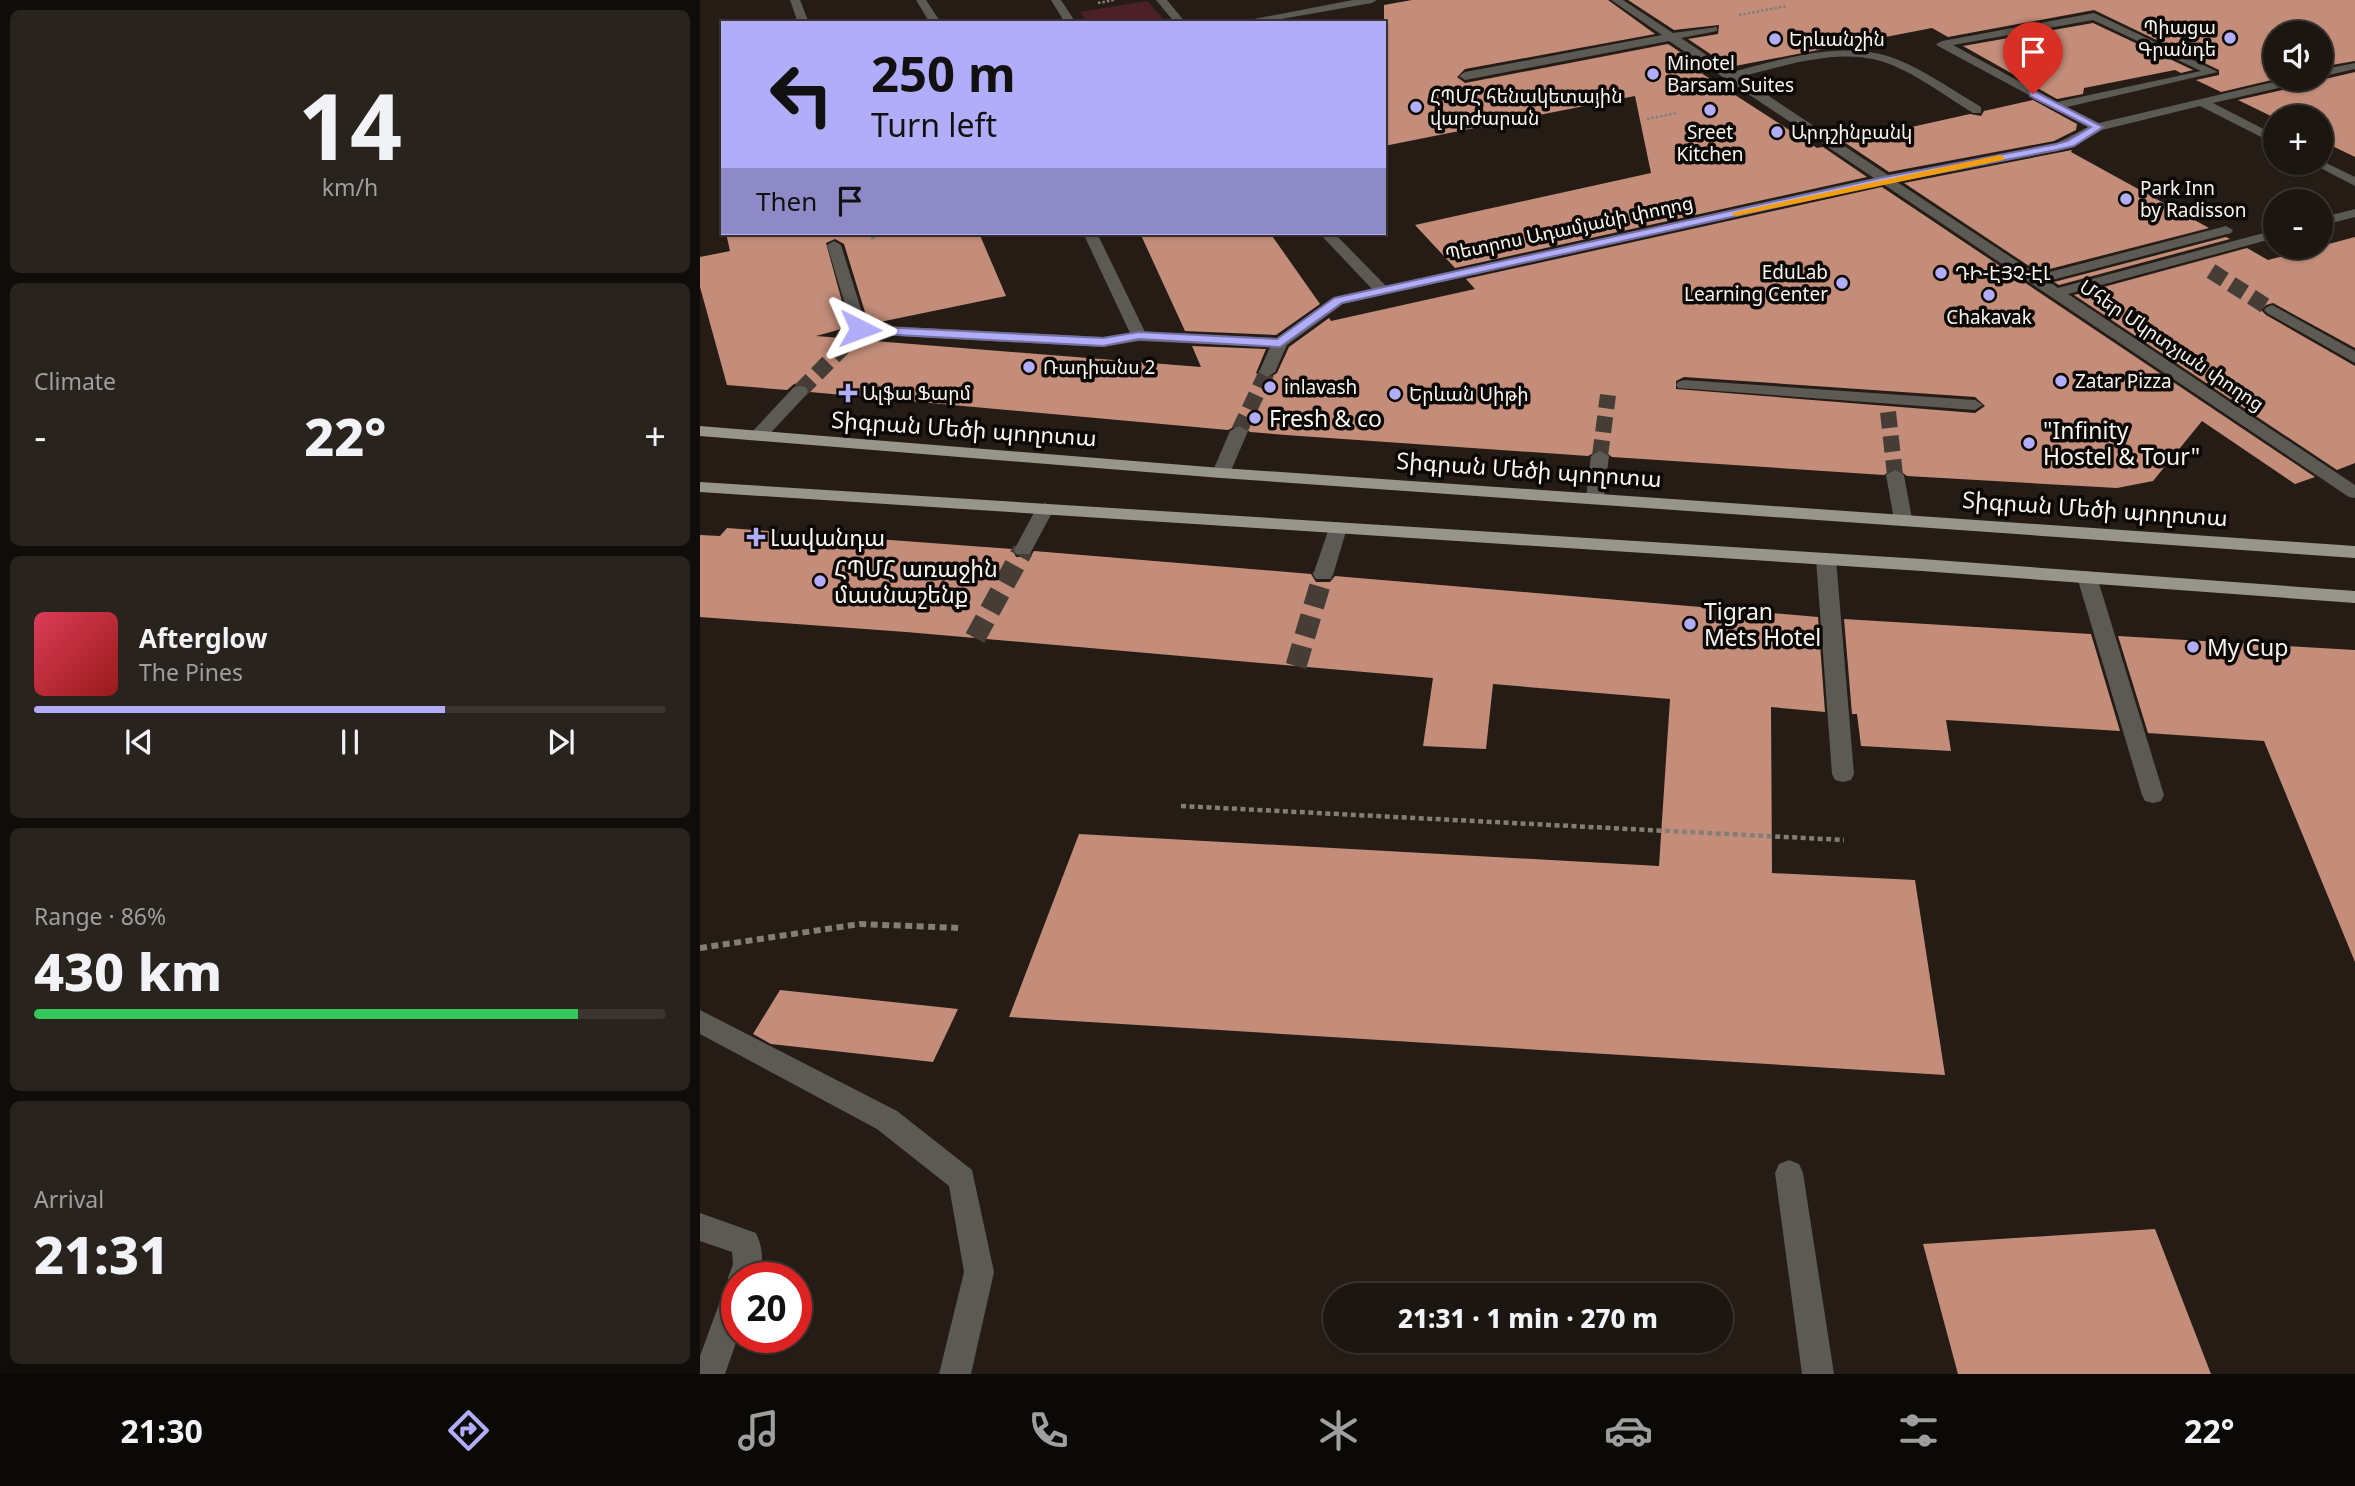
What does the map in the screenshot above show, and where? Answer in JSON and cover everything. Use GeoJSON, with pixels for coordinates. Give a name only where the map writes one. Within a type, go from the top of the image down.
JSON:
{"type":"FeatureCollection","features":[{"type":"Feature","properties":{"kind":"main road","name":"Տիգրան Մեծի պողոտա"},"geometry":{"type":"LineString","coordinates":[[700,431],[1221,473],[2355,552]]}},
{"type":"Feature","properties":{"kind":"main road"},"geometry":{"type":"LineString","coordinates":[[700,487],[1826,559],[2355,597]]}},
{"type":"Feature","properties":{"kind":"street"},"geometry":{"type":"LineString","coordinates":[[795,0],[803,21]]}},
{"type":"Feature","properties":{"kind":"street"},"geometry":{"type":"LineString","coordinates":[[921,0],[935,21]]}},
{"type":"Feature","properties":{"kind":"street"},"geometry":{"type":"LineString","coordinates":[[1056,0],[1070,21]]}},
{"type":"Feature","properties":{"kind":"street"},"geometry":{"type":"LineString","coordinates":[[1161,0],[1179,21]]}},
{"type":"Feature","properties":{"kind":"street"},"geometry":{"type":"LineString","coordinates":[[1308,0],[1319,9]]}},
{"type":"Feature","properties":{"kind":"street"},"geometry":{"type":"LineString","coordinates":[[1250,21],[1372,0]]}},
{"type":"Feature","properties":{"kind":"street","name":"Մհեր Մկրտչյան փողոց"},"geometry":{"type":"LineString","coordinates":[[1616,0],[2355,492]]}},
{"type":"Feature","properties":{"kind":"street"},"geometry":{"type":"LineString","coordinates":[[2056,106],[2212,72],[2094,16],[1942,44],[2056,106],[2098,127]]}},
{"type":"Feature","properties":{"kind":"street"},"geometry":{"type":"LineString","coordinates":[[1465,76],[1713,29]]}},
{"type":"Feature","properties":{"kind":"street"},"geometry":{"type":"LineString","coordinates":[[1730,76],[1828,56],[1860,53],[1892,61],[1977,110]]}},
{"type":"Feature","properties":{"kind":"street"},"geometry":{"type":"LineString","coordinates":[[2349,67],[2355,74]]}},
{"type":"Feature","properties":{"kind":"street","name":"Պետրոս Ադամյանի փողոց"},"geometry":{"type":"LineString","coordinates":[[1280,343],[1338,301],[1885,180],[2057,147],[2070,144],[2098,127],[2263,88]]}},
{"type":"Feature","properties":{"kind":"street"},"geometry":{"type":"LineString","coordinates":[[2201,102],[2263,135]]}},
{"type":"Feature","properties":{"kind":"street"},"geometry":{"type":"LineString","coordinates":[[2333,171],[2355,182]]}},
{"type":"Feature","properties":{"kind":"street"},"geometry":{"type":"LineString","coordinates":[[2333,219],[2355,213]]}},
{"type":"Feature","properties":{"kind":"street"},"geometry":{"type":"LineString","coordinates":[[2035,280],[2226,230]]}},
{"type":"Feature","properties":{"kind":"street"},"geometry":{"type":"LineString","coordinates":[[1091,235],[1139,336]]}},
{"type":"Feature","properties":{"kind":"street"},"geometry":{"type":"LineString","coordinates":[[1328,235],[1382,291]]}},
{"type":"Feature","properties":{"kind":"street"},"geometry":{"type":"LineString","coordinates":[[2056,293],[2263,237]]}},
{"type":"Feature","properties":{"kind":"street"},"geometry":{"type":"LineString","coordinates":[[834,245],[856,334],[1103,342],[1139,336],[1280,343],[1267,372]]}},
{"type":"Feature","properties":{"kind":"street"},"geometry":{"type":"LineString","coordinates":[[2189,258],[2211,271]]}},
{"type":"Feature","properties":{"kind":"street"},"geometry":{"type":"LineString","coordinates":[[2272,310],[2355,358]]}},
{"type":"Feature","properties":{"kind":"street"},"geometry":{"type":"LineString","coordinates":[[1684,385],[1887,405],[1975,405]]}},
{"type":"Feature","properties":{"kind":"street"},"geometry":{"type":"LineString","coordinates":[[758,436],[800,391]]}},
{"type":"Feature","properties":{"kind":"street"},"geometry":{"type":"LineString","coordinates":[[1221,473],[1239,431]]}},
{"type":"Feature","properties":{"kind":"street"},"geometry":{"type":"LineString","coordinates":[[1595,498],[1600,456]]}},
{"type":"Feature","properties":{"kind":"street"},"geometry":{"type":"LineString","coordinates":[[1895,475],[1903,519]]}},
{"type":"Feature","properties":{"kind":"street"},"geometry":{"type":"LineString","coordinates":[[1023,550],[1045,509]]}},
{"type":"Feature","properties":{"kind":"street"},"geometry":{"type":"LineString","coordinates":[[1323,575],[1338,528]]}},
{"type":"Feature","properties":{"kind":"street"},"geometry":{"type":"LineString","coordinates":[[1826,559],[1843,774]]}},
{"type":"Feature","properties":{"kind":"street"},"geometry":{"type":"LineString","coordinates":[[2087,577],[2153,795]]}},
{"type":"Feature","properties":{"kind":"street"},"geometry":{"type":"LineString","coordinates":[[700,1021],[887,1120],[962,1179],[979,1272],[955,1374]]}},
{"type":"Feature","properties":{"kind":"street"},"geometry":{"type":"LineString","coordinates":[[1789,1173],[1818,1374]]}},
{"type":"Feature","properties":{"kind":"street"},"geometry":{"type":"LineString","coordinates":[[700,1227],[746,1243],[748,1262]]}},
{"type":"Feature","properties":{"kind":"street"},"geometry":{"type":"LineString","coordinates":[[709,1374],[721,1341]]}},
{"type":"Feature","properties":{"kind":"path"},"geometry":{"type":"LineString","coordinates":[[1728,17],[1787,6]]}},
{"type":"Feature","properties":{"kind":"path"},"geometry":{"type":"LineString","coordinates":[[1647,118],[1677,113]]}},
{"type":"Feature","properties":{"kind":"path"},"geometry":{"type":"LineString","coordinates":[[1181,806],[1844,840]]}},
{"type":"Feature","properties":{"kind":"path"},"geometry":{"type":"LineString","coordinates":[[700,948],[860,924],[961,928]]}},
{"type":"Feature","properties":{"kind":"shaded area"},"geometry":{"type":"Polygon","coordinates":[[[1147,1],[1165,21],[1087,21],[1080,12],[1147,1]]]}},
{"type":"Feature","properties":{"kind":"building"},"geometry":{"type":"Polygon","coordinates":[[[1412,0],[1608,0],[1655,34],[1465,69],[1457,77],[1465,83],[1668,44],[1709,71],[1701,73],[1867,177],[1455,268],[1415,225],[1651,173],[1635,96],[1386,146],[1384,5],[1412,0]]]}},
{"type":"Feature","properties":{"kind":"building"},"geometry":{"type":"Polygon","coordinates":[[[1628,0],[2355,0],[2355,61],[2333,65],[2333,21],[2263,21],[2263,82],[2221,92],[2196,80],[2219,75],[2219,70],[2094,10],[1948,37],[1932,28],[1730,67],[1688,39],[1718,34],[1719,25],[1674,30],[1628,0]]]}},
{"type":"Feature","properties":{"kind":"building"},"geometry":{"type":"Polygon","coordinates":[[[2093,23],[2193,70],[2181,73],[2175,70],[2084,88],[2083,94],[2057,99],[1963,46],[2093,23]]]}},
{"type":"Feature","properties":{"kind":"building"},"geometry":{"type":"Polygon","coordinates":[[[2355,72],[2355,157],[2333,146],[2333,105],[2263,105],[2263,112],[2238,100],[2278,91],[2333,91],[2333,77],[2355,72]]]}},
{"type":"Feature","properties":{"kind":"building"},"geometry":{"type":"Polygon","coordinates":[[[2033,100],[2077,124],[2076,130],[2054,141],[1889,172],[1844,142],[1970,114],[1981,116],[1984,111],[2033,100]]]}},
{"type":"Feature","properties":{"kind":"building"},"geometry":{"type":"Polygon","coordinates":[[[2072,150],[2071,152],[2209,228],[2038,272],[1904,183],[2072,150]]]}},
{"type":"Feature","properties":{"kind":"building"},"geometry":{"type":"Polygon","coordinates":[[[1882,187],[2315,477],[2295,484],[2202,421],[2153,481],[2117,488],[1907,476],[1896,468],[1884,475],[1612,457],[1601,449],[1588,456],[1286,435],[1250,432],[1240,424],[1228,430],[810,392],[808,386],[800,383],[787,390],[727,385],[700,287],[700,257],[730,251],[726,235],[980,235],[1006,296],[875,323],[868,322],[844,244],[835,239],[826,243],[849,327],[816,336],[841,338],[852,346],[862,340],[1201,367],[1192,346],[1266,349],[1256,373],[1268,379],[1277,373],[1289,347],[1329,318],[1331,321],[1475,289],[1466,279],[1882,187]],[[1684,377],[1676,381],[1676,389],[1975,413],[1985,406],[1975,397],[1684,377]]]}},
{"type":"Feature","properties":{"kind":"building"},"geometry":{"type":"Polygon","coordinates":[[[1141,235],[1271,235],[1320,304],[1276,335],[1185,331],[1141,235]]]}},
{"type":"Feature","properties":{"kind":"building"},"geometry":{"type":"Polygon","coordinates":[[[2226,237],[2230,239],[2059,285],[2054,282],[2226,237]]]}},
{"type":"Feature","properties":{"kind":"building"},"geometry":{"type":"Polygon","coordinates":[[[2355,237],[2355,348],[2273,303],[2261,310],[2355,366],[2355,463],[2337,470],[2074,295],[2247,248],[2268,260],[2333,259],[2333,243],[2355,237]]]}},
{"type":"Feature","properties":{"kind":"building"},"geometry":{"type":"Polygon","coordinates":[[[727,528],[1012,549],[1016,557],[1030,557],[1034,551],[1311,574],[1316,582],[1330,582],[1335,576],[1818,617],[1825,712],[1771,707],[1772,873],[1915,880],[1945,1075],[1009,1017],[1079,834],[1659,866],[1670,699],[1493,684],[1486,749],[1423,746],[1433,678],[906,632],[700,617],[700,535],[720,536],[727,528]]]}},
{"type":"Feature","properties":{"kind":"building"},"geometry":{"type":"Polygon","coordinates":[[[1844,619],[2091,634],[2120,731],[1946,720],[1951,751],[1861,746],[1857,714],[1852,714],[1844,619]]]}},
{"type":"Feature","properties":{"kind":"building"},"geometry":{"type":"Polygon","coordinates":[[[2118,636],[2355,650],[2355,962],[2264,741],[2148,733],[2118,636]]]}},
{"type":"Feature","properties":{"kind":"building"},"geometry":{"type":"Polygon","coordinates":[[[780,990],[958,1009],[933,1062],[771,1044],[753,1034],[780,990]]]}},
{"type":"Feature","properties":{"kind":"building"},"geometry":{"type":"Polygon","coordinates":[[[2155,1229],[2211,1374],[1958,1374],[1923,1244],[2155,1229]]]}},
{"type":"Feature","properties":{"kind":"tunnel"},"geometry":{"type":"LineString","coordinates":[[2211,271],[2272,310]]}},
{"type":"Feature","properties":{"kind":"tunnel"},"geometry":{"type":"LineString","coordinates":[[800,391],[851,339]]}},
{"type":"Feature","properties":{"kind":"tunnel"},"geometry":{"type":"LineString","coordinates":[[1239,431],[1267,372]]}},
{"type":"Feature","properties":{"kind":"tunnel"},"geometry":{"type":"LineString","coordinates":[[1600,456],[1608,395]]}},
{"type":"Feature","properties":{"kind":"tunnel"},"geometry":{"type":"LineString","coordinates":[[1888,412],[1895,475]]}},
{"type":"Feature","properties":{"kind":"tunnel"},"geometry":{"type":"LineString","coordinates":[[975,638],[1023,550]]}},
{"type":"Feature","properties":{"kind":"tunnel"},"geometry":{"type":"LineString","coordinates":[[1296,666],[1323,575]]}},
{"type":"Feature","properties":{"kind":"slow traffic"},"geometry":{"type":"LineString","coordinates":[[1736,213],[2000,158]]}},
{"type":"Feature","properties":{"kind":"place","name":"Պիացա Գրանդե"},"geometry":{"type":"Point","coordinates":[2230,38]}},
{"type":"Feature","properties":{"kind":"place","name":"Երևանշին"},"geometry":{"type":"Point","coordinates":[1775,39]}},
{"type":"Feature","properties":{"kind":"place","name":"Minotel Barsam Suites"},"geometry":{"type":"Point","coordinates":[1653,74]}},
{"type":"Feature","properties":{"kind":"place","name":"ՀՊՄՀ հենակետային վարժարան"},"geometry":{"type":"Point","coordinates":[1416,107]}},
{"type":"Feature","properties":{"kind":"place","name":"Sreet Kitchen"},"geometry":{"type":"Point","coordinates":[1710,110]}},
{"type":"Feature","properties":{"kind":"place","name":"Արդշինբանկ"},"geometry":{"type":"Point","coordinates":[1777,132]}},
{"type":"Feature","properties":{"kind":"place","name":"Park Inn by Radisson"},"geometry":{"type":"Point","coordinates":[2126,199]}},
{"type":"Feature","properties":{"kind":"place","name":"ԴԻ-ԷՅՉ-ԷԼ"},"geometry":{"type":"Point","coordinates":[1941,273]}},
{"type":"Feature","properties":{"kind":"place","name":"EduLab Learning Center"},"geometry":{"type":"Point","coordinates":[1842,283]}},
{"type":"Feature","properties":{"kind":"place","name":"Chakavak"},"geometry":{"type":"Point","coordinates":[1989,295]}},
{"type":"Feature","properties":{"kind":"place","name":"Ռադիանս 2"},"geometry":{"type":"Point","coordinates":[1029,367]}},
{"type":"Feature","properties":{"kind":"place","name":"Zatar Pizza"},"geometry":{"type":"Point","coordinates":[2061,381]}},
{"type":"Feature","properties":{"kind":"place","name":"inlavash"},"geometry":{"type":"Point","coordinates":[1270,387]}},
{"type":"Feature","properties":{"kind":"place","name":"Ալֆա Ֆարմ"},"geometry":{"type":"Point","coordinates":[848,393]}},
{"type":"Feature","properties":{"kind":"place","name":"Երևան Սիթի"},"geometry":{"type":"Point","coordinates":[1395,394]}},
{"type":"Feature","properties":{"kind":"place","name":"Fresh & co"},"geometry":{"type":"Point","coordinates":[1255,418]}},
{"type":"Feature","properties":{"kind":"place","name":"\"Infinity Hostel & Tour\""},"geometry":{"type":"Point","coordinates":[2029,443]}},
{"type":"Feature","properties":{"kind":"place","name":"Լավանդա"},"geometry":{"type":"Point","coordinates":[756,537]}},
{"type":"Feature","properties":{"kind":"place","name":"ՀՊՄՀ առաջին մասնաշենք"},"geometry":{"type":"Point","coordinates":[820,581]}},
{"type":"Feature","properties":{"kind":"place","name":"Tigran Mets Hotel"},"geometry":{"type":"Point","coordinates":[1690,624]}},
{"type":"Feature","properties":{"kind":"place","name":"My Cup"},"geometry":{"type":"Point","coordinates":[2193,647]}},
{"type":"Feature","properties":{"kind":"route"},"geometry":{"type":"LineString","coordinates":[[860,329],[1103,342],[1139,336],[1280,343],[1338,301],[1885,180],[2057,147],[2070,144],[2098,127],[2033,94]]}}]}
